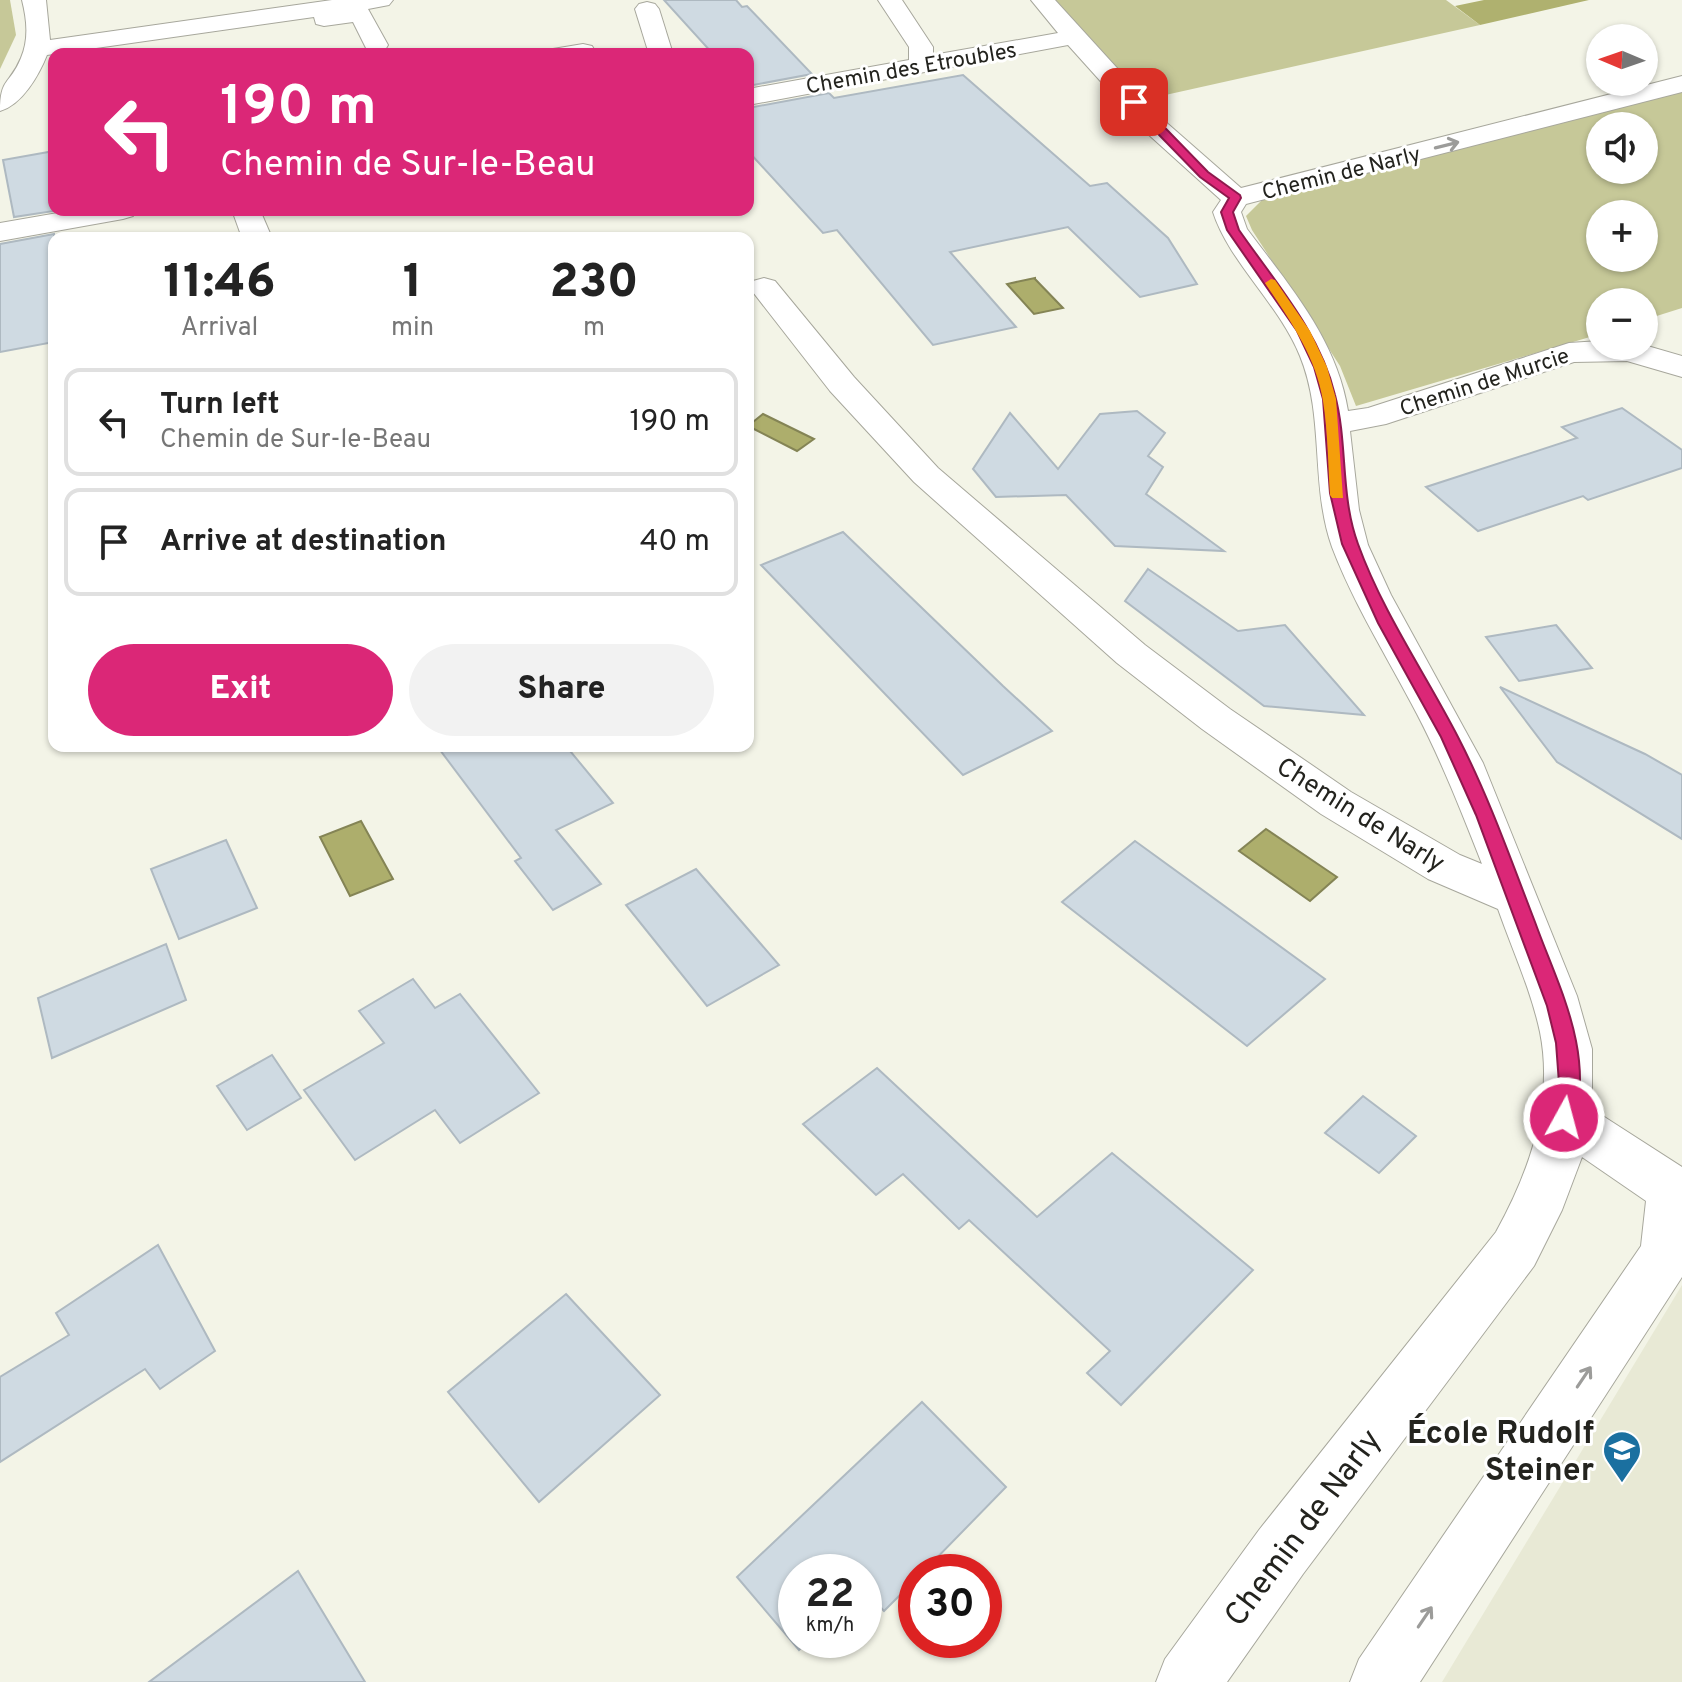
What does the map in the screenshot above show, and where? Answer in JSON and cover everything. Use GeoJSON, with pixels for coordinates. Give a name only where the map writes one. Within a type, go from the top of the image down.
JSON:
{"type":"FeatureCollection","features":[{"type":"Feature","properties":{"kind":"street"},"geometry":{"type":"LineString","coordinates":[[0,103],[46,53],[34,0]]}},
{"type":"Feature","properties":{"kind":"street"},"geometry":{"type":"LineString","coordinates":[[78,48],[381,0]]}},
{"type":"Feature","properties":{"kind":"street"},"geometry":{"type":"LineString","coordinates":[[890,0],[921,47],[921,65]]}},
{"type":"Feature","properties":{"kind":"street"},"geometry":{"type":"LineString","coordinates":[[1043,0],[1204,174],[1236,198]]}},
{"type":"Feature","properties":{"kind":"street"},"geometry":{"type":"LineString","coordinates":[[647,9],[659,48]]}},
{"type":"Feature","properties":{"kind":"street"},"geometry":{"type":"LineString","coordinates":[[86,48],[361,14],[376,45]]}},
{"type":"Feature","properties":{"kind":"street","name":"Chemin des Etroubles"},"geometry":{"type":"LineString","coordinates":[[754,96],[1074,37]]}},
{"type":"Feature","properties":{"kind":"street","name":"Chemin de Narly"},"geometry":{"type":"LineString","coordinates":[[1193,1680],[1281,1552],[1515,1249],[1537,1211],[1555,1168],[1569,1083],[1567,1043],[1557,1006],[1485,815],[1450,737],[1386,623],[1350,544],[1337,493],[1330,399],[1320,367],[1303,331],[1233,230],[1227,212],[1236,198],[1682,84]]}},
{"type":"Feature","properties":{"kind":"street"},"geometry":{"type":"LineString","coordinates":[[0,232],[89,216]]}},
{"type":"Feature","properties":{"kind":"street","name":"Chemin de Narly"},"geometry":{"type":"LineString","coordinates":[[764,287],[842,384],[926,475],[1131,654],[1216,719],[1336,803],[1444,867],[1517,898]]}},
{"type":"Feature","properties":{"kind":"street","name":"Chemin de Murcie"},"geometry":{"type":"LineString","coordinates":[[1333,424],[1374,417],[1569,353],[1612,348],[1635,351],[1682,367]]}},
{"type":"Feature","properties":{"kind":"street"},"geometry":{"type":"LineString","coordinates":[[1382,1682],[1667,1253],[1677,1193],[1564,1118]]}},
{"type":"Feature","properties":{"kind":"shaded area"},"geometry":{"type":"Polygon","coordinates":[[[0,0],[10,0],[16,35],[0,69],[0,0]]]}},
{"type":"Feature","properties":{"kind":"shaded area"},"geometry":{"type":"Polygon","coordinates":[[[1043,0],[1446,0],[1480,25],[1134,102],[1043,0]]]}},
{"type":"Feature","properties":{"kind":"shaded area"},"geometry":{"type":"Polygon","coordinates":[[[1484,0],[1589,0],[1480,25],[1455,6],[1484,0]]]}},
{"type":"Feature","properties":{"kind":"shaded area"},"geometry":{"type":"Polygon","coordinates":[[[1682,92],[1682,308],[1658,316],[1658,288],[1586,288],[1586,338],[1356,406],[1340,366],[1246,216],[1262,200],[1586,117],[1586,184],[1658,184],[1658,112],[1604,112],[1682,92]]]}},
{"type":"Feature","properties":{"kind":"shaded area"},"geometry":{"type":"Polygon","coordinates":[[[1035,278],[1063,308],[1034,314],[1007,284],[1035,278]]]}},
{"type":"Feature","properties":{"kind":"shaded area"},"geometry":{"type":"Polygon","coordinates":[[[763,414],[814,439],[797,451],[754,429],[754,421],[763,414]]]}},
{"type":"Feature","properties":{"kind":"shaded area"},"geometry":{"type":"Polygon","coordinates":[[[361,821],[393,879],[350,896],[320,837],[361,821]]]}},
{"type":"Feature","properties":{"kind":"shaded area"},"geometry":{"type":"Polygon","coordinates":[[[1266,829],[1337,877],[1310,901],[1239,851],[1266,829]]]}},
{"type":"Feature","properties":{"kind":"shaded area","name":"École Rudolf Steiner"},"geometry":{"type":"Polygon","coordinates":[[[1682,1285],[1682,1682],[1442,1682],[1682,1285]]]}},
{"type":"Feature","properties":{"kind":"building"},"geometry":{"type":"Polygon","coordinates":[[[664,0],[736,0],[742,7],[747,6],[812,74],[754,85],[754,48],[708,48],[664,0]]]}},
{"type":"Feature","properties":{"kind":"building"},"geometry":{"type":"Polygon","coordinates":[[[963,75],[1090,186],[1107,183],[1168,238],[1197,284],[1140,297],[1068,227],[950,252],[1016,327],[933,345],[837,230],[823,233],[754,158],[754,107],[829,93],[834,98],[963,75]]]}},
{"type":"Feature","properties":{"kind":"building"},"geometry":{"type":"Polygon","coordinates":[[[48,152],[48,212],[14,217],[3,160],[48,152]]]}},
{"type":"Feature","properties":{"kind":"building"},"geometry":{"type":"Polygon","coordinates":[[[48,235],[48,343],[0,352],[0,244],[48,235]]]}},
{"type":"Feature","properties":{"kind":"building"},"geometry":{"type":"Polygon","coordinates":[[[1622,408],[1682,450],[1682,468],[1588,500],[1583,496],[1478,531],[1426,487],[1577,438],[1562,427],[1622,408]]]}},
{"type":"Feature","properties":{"kind":"building"},"geometry":{"type":"Polygon","coordinates":[[[1137,411],[1165,433],[1148,456],[1163,467],[1146,494],[1224,551],[1115,546],[1066,495],[996,497],[973,469],[1010,413],[1058,469],[1100,414],[1137,411]]]}},
{"type":"Feature","properties":{"kind":"building"},"geometry":{"type":"Polygon","coordinates":[[[843,532],[1052,731],[963,775],[761,565],[843,532]]]}},
{"type":"Feature","properties":{"kind":"building"},"geometry":{"type":"Polygon","coordinates":[[[1148,569],[1238,631],[1285,625],[1364,715],[1264,706],[1125,601],[1148,569]]]}},
{"type":"Feature","properties":{"kind":"building"},"geometry":{"type":"Polygon","coordinates":[[[1556,625],[1592,668],[1519,681],[1486,637],[1556,625]]]}},
{"type":"Feature","properties":{"kind":"building"},"geometry":{"type":"Polygon","coordinates":[[[1500,687],[1645,754],[1682,775],[1682,839],[1557,762],[1500,687]]]}},
{"type":"Feature","properties":{"kind":"building"},"geometry":{"type":"Polygon","coordinates":[[[442,752],[571,752],[613,803],[556,830],[601,884],[553,910],[515,861],[521,858],[442,752]]]}},
{"type":"Feature","properties":{"kind":"building"},"geometry":{"type":"Polygon","coordinates":[[[226,840],[257,908],[179,939],[151,869],[226,840]]]}},
{"type":"Feature","properties":{"kind":"building"},"geometry":{"type":"Polygon","coordinates":[[[1135,841],[1325,979],[1247,1046],[1062,902],[1135,841]]]}},
{"type":"Feature","properties":{"kind":"building"},"geometry":{"type":"Polygon","coordinates":[[[696,869],[779,965],[707,1006],[626,905],[696,869]]]}},
{"type":"Feature","properties":{"kind":"building"},"geometry":{"type":"Polygon","coordinates":[[[166,944],[186,1000],[52,1058],[38,998],[166,944]]]}},
{"type":"Feature","properties":{"kind":"building"},"geometry":{"type":"Polygon","coordinates":[[[413,979],[435,1008],[460,994],[539,1093],[460,1143],[435,1110],[355,1160],[304,1090],[384,1043],[359,1011],[413,979]]]}},
{"type":"Feature","properties":{"kind":"building"},"geometry":{"type":"Polygon","coordinates":[[[272,1055],[301,1098],[247,1130],[217,1086],[272,1055]]]}},
{"type":"Feature","properties":{"kind":"building"},"geometry":{"type":"Polygon","coordinates":[[[877,1068],[1037,1217],[1112,1153],[1253,1270],[1121,1405],[1087,1373],[1110,1351],[969,1220],[959,1229],[903,1174],[876,1195],[803,1124],[877,1068]]]}},
{"type":"Feature","properties":{"kind":"building"},"geometry":{"type":"Polygon","coordinates":[[[1363,1096],[1416,1136],[1379,1173],[1325,1133],[1363,1096]]]}},
{"type":"Feature","properties":{"kind":"building"},"geometry":{"type":"Polygon","coordinates":[[[158,1245],[215,1351],[160,1389],[145,1369],[0,1462],[0,1377],[69,1335],[56,1313],[158,1245]]]}},
{"type":"Feature","properties":{"kind":"building"},"geometry":{"type":"Polygon","coordinates":[[[566,1294],[660,1395],[539,1502],[448,1392],[566,1294]]]}},
{"type":"Feature","properties":{"kind":"building"},"geometry":{"type":"Polygon","coordinates":[[[922,1402],[1006,1487],[941,1554],[898,1554],[898,1597],[884,1611],[882,1554],[778,1554],[778,1625],[737,1577],[922,1402]]]}},
{"type":"Feature","properties":{"kind":"building"},"geometry":{"type":"Polygon","coordinates":[[[298,1571],[365,1682],[149,1682],[298,1571]]]}},
{"type":"Feature","properties":{"kind":"slow traffic"},"geometry":{"type":"LineString","coordinates":[[1271,283],[1303,331],[1320,367],[1330,399],[1338,495]]}},
{"type":"Feature","properties":{"kind":"place","name":"École Rudolf Steiner"},"geometry":{"type":"Point","coordinates":[1622,1484]}},
{"type":"Feature","properties":{"kind":"route"},"geometry":{"type":"LineString","coordinates":[[1134,102],[1204,174],[1236,198],[1227,212],[1233,230],[1281,296],[1303,331],[1320,367],[1330,399],[1337,493],[1350,544],[1386,623],[1450,737],[1485,815],[1557,1006],[1567,1043],[1569,1083],[1564,1118]]}}]}
